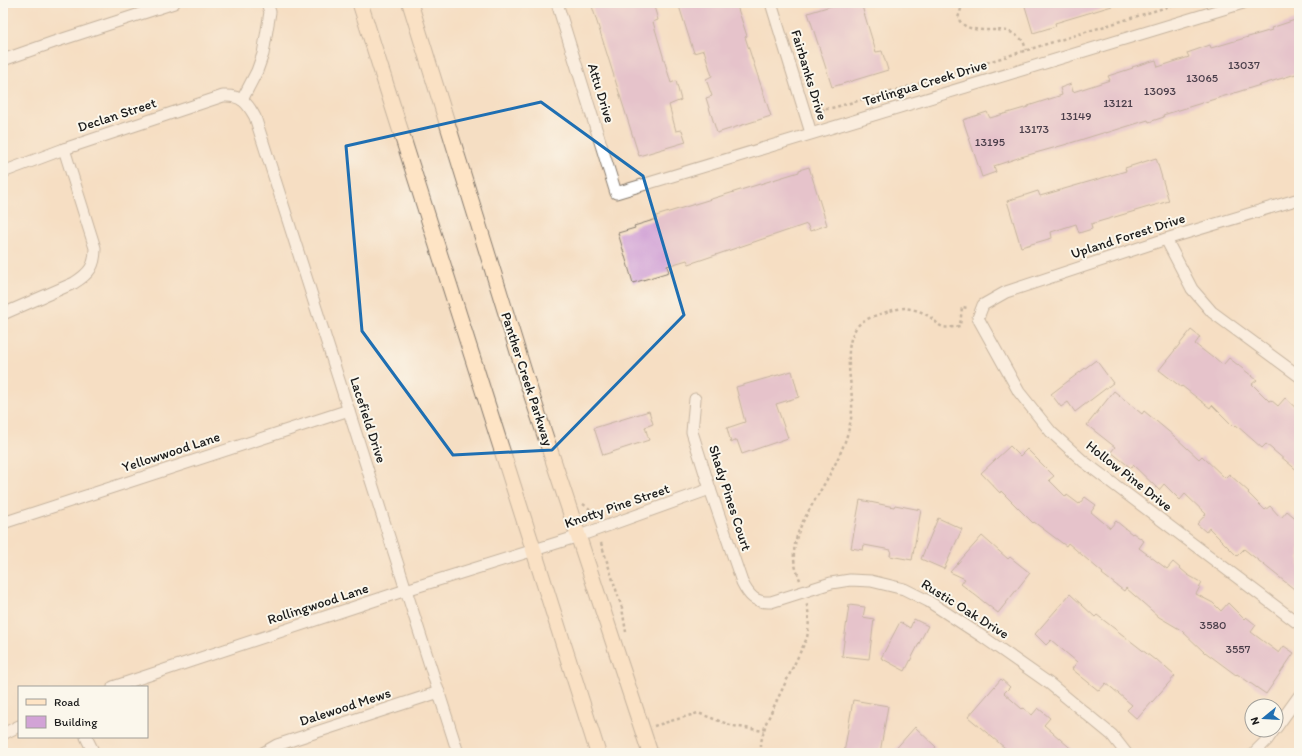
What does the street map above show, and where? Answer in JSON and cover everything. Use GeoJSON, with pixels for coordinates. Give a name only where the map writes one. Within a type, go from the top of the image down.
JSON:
{"type":"FeatureCollection","features":[{"type":"Feature","properties":{"kind":"main road"},"geometry":{"type":"LineString","coordinates":[[360,3],[598,753]]}},
{"type":"Feature","properties":{"kind":"main road","name":"Panther Creek Parkway"},"geometry":{"type":"LineString","coordinates":[[410,3],[524,371],[650,753]]}},
{"type":"Feature","properties":{"kind":"street"},"geometry":{"type":"LineString","coordinates":[[3,60],[174,3]]}},
{"type":"Feature","properties":{"kind":"street"},"geometry":{"type":"LineString","coordinates":[[242,100],[257,72],[263,54],[270,12],[267,3]]}},
{"type":"Feature","properties":{"kind":"street","name":"Attu Drive"},"geometry":{"type":"LineString","coordinates":[[557,3],[616,193]]}},
{"type":"Feature","properties":{"kind":"street","name":"Fairbanks Drive"},"geometry":{"type":"LineString","coordinates":[[771,3],[811,133]]}},
{"type":"Feature","properties":{"kind":"street","name":"Terlingua Creek Drive"},"geometry":{"type":"LineString","coordinates":[[616,193],[1243,3]]}},
{"type":"Feature","properties":{"kind":"street","name":"Declan Street"},"geometry":{"type":"LineString","coordinates":[[3,172],[64,149],[223,96],[232,96],[242,100]]}},
{"type":"Feature","properties":{"kind":"street","name":"Lacefield Drive"},"geometry":{"type":"LineString","coordinates":[[242,100],[250,108],[255,117],[458,753]]}},
{"type":"Feature","properties":{"kind":"street"},"geometry":{"type":"LineString","coordinates":[[3,314],[74,283],[84,277],[92,268],[95,258],[95,248],[64,149]]}},
{"type":"Feature","properties":{"kind":"street","name":"Upland Forest Drive"},"geometry":{"type":"LineString","coordinates":[[980,314],[983,304],[1006,292],[1166,239],[1299,199]]}},
{"type":"Feature","properties":{"kind":"street"},"geometry":{"type":"LineString","coordinates":[[1166,239],[1192,290],[1212,312],[1299,376]]}},
{"type":"Feature","properties":{"kind":"street","name":"Hollow Pine Drive"},"geometry":{"type":"LineString","coordinates":[[980,314],[1019,392],[1051,432],[1083,460],[1299,624]]}},
{"type":"Feature","properties":{"kind":"street","name":"Shady Pines Court"},"geometry":{"type":"LineString","coordinates":[[696,399],[692,432],[742,582],[747,592],[756,601]]}},
{"type":"Feature","properties":{"kind":"street","name":"Yellowwood Lane"},"geometry":{"type":"LineString","coordinates":[[3,523],[349,410]]}},
{"type":"Feature","properties":{"kind":"street","name":"Knotty Pine Street"},"geometry":{"type":"LineString","coordinates":[[533,550],[579,536],[710,489]]}},
{"type":"Feature","properties":{"kind":"street","name":"Rollingwood Lane"},"geometry":{"type":"LineString","coordinates":[[116,686],[406,590],[533,550]]}},
{"type":"Feature","properties":{"kind":"street","name":"Rustic Oak Drive"},"geometry":{"type":"LineString","coordinates":[[756,601],[763,603],[771,602],[831,583],[850,580],[871,581],[904,589],[928,601],[1050,684],[1112,735],[1126,753]]}},
{"type":"Feature","properties":{"kind":"street","name":"Dalewood Mews"},"geometry":{"type":"LineString","coordinates":[[263,753],[277,745],[439,692]]}},
{"type":"Feature","properties":{"kind":"street"},"geometry":{"type":"LineString","coordinates":[[1284,717],[1299,696]]}},
{"type":"Feature","properties":{"kind":"street"},"geometry":{"type":"LineString","coordinates":[[3,734],[18,726]]}},
{"type":"Feature","properties":{"kind":"street"},"geometry":{"type":"LineString","coordinates":[[86,738],[94,753]]}},
{"type":"Feature","properties":{"kind":"street"},"geometry":{"type":"LineString","coordinates":[[1254,753],[1268,738]]}},
{"type":"Feature","properties":{"kind":"path"},"geometry":{"type":"LineString","coordinates":[[962,3],[958,18],[964,25],[984,31],[1008,31],[1022,40],[1026,50]]}},
{"type":"Feature","properties":{"kind":"path"},"geometry":{"type":"LineString","coordinates":[[819,116],[825,107],[828,109],[872,97],[1180,3]]}},
{"type":"Feature","properties":{"kind":"path"},"geometry":{"type":"LineString","coordinates":[[761,753],[761,742],[766,723],[806,638],[809,627],[809,614],[796,569],[794,555],[797,534],[837,463],[848,431],[852,415],[852,401],[848,365],[850,342],[856,328],[863,321],[874,316],[904,308],[922,312],[941,327],[949,328],[960,326],[962,307],[980,314]]}},
{"type":"Feature","properties":{"kind":"path"},"geometry":{"type":"LineString","coordinates":[[654,726],[698,714],[733,726],[764,731]]}},
{"type":"Feature","properties":{"kind":"highlighted area"},"geometry":{"type":"Polygon","coordinates":[[[541,102],[643,176],[684,315],[552,450],[453,455],[362,331],[346,146],[541,102]]]}},
{"type":"Feature","properties":{"kind":"building"},"geometry":{"type":"Polygon","coordinates":[[[591,3],[653,3],[658,20],[653,22],[671,83],[676,81],[681,100],[669,105],[676,131],[682,130],[686,142],[639,156],[591,3]]]}},
{"type":"Feature","properties":{"kind":"building"},"geometry":{"type":"Polygon","coordinates":[[[678,3],[736,3],[747,36],[745,37],[771,116],[717,133],[706,98],[712,96],[706,79],[712,76],[704,50],[694,53],[678,3]]]}},
{"type":"Feature","properties":{"kind":"building"},"geometry":{"type":"Polygon","coordinates":[[[840,3],[861,3],[876,52],[882,51],[888,70],[832,87],[808,13],[840,3]]]}},
{"type":"Feature","properties":{"kind":"building"},"geometry":{"type":"Polygon","coordinates":[[[1024,3],[1112,3],[1112,6],[1055,23],[1056,26],[1033,33],[1024,3]]]}},
{"type":"Feature","properties":{"kind":"building"},"geometry":{"type":"Polygon","coordinates":[[[1295,20],[1299,35],[1299,73],[1163,115],[1164,117],[1149,122],[1148,120],[1021,157],[994,166],[996,172],[982,177],[963,120],[987,112],[990,118],[1028,107],[1062,95],[1060,88],[1071,84],[1073,92],[1110,80],[1108,76],[1133,68],[1132,67],[1156,60],[1158,67],[1189,57],[1187,53],[1210,45],[1211,48],[1272,30],[1271,28],[1295,20]]]}},
{"type":"Feature","properties":{"kind":"building"},"geometry":{"type":"Polygon","coordinates":[[[1156,158],[1169,201],[1091,224],[1092,229],[1079,233],[1076,224],[1051,232],[1052,238],[1021,247],[1007,201],[1038,191],[1040,196],[1126,171],[1125,168],[1156,158]]]}},
{"type":"Feature","properties":{"kind":"building"},"geometry":{"type":"Polygon","coordinates":[[[809,167],[827,225],[810,231],[807,224],[689,264],[687,260],[667,266],[669,272],[633,283],[618,233],[657,219],[656,216],[799,172],[799,170],[809,167]]]}},
{"type":"Feature","properties":{"kind":"building"},"geometry":{"type":"Polygon","coordinates":[[[1191,330],[1200,337],[1195,344],[1223,365],[1229,358],[1257,380],[1252,384],[1269,401],[1271,400],[1278,406],[1285,398],[1299,411],[1299,472],[1266,444],[1262,448],[1236,425],[1234,427],[1212,405],[1210,408],[1159,370],[1191,330]]]}},
{"type":"Feature","properties":{"kind":"building"},"geometry":{"type":"Polygon","coordinates":[[[1096,360],[1113,383],[1075,412],[1068,402],[1061,407],[1051,394],[1096,360]]]}},
{"type":"Feature","properties":{"kind":"building"},"geometry":{"type":"Polygon","coordinates":[[[792,371],[799,397],[776,404],[788,438],[742,454],[737,440],[731,443],[727,428],[745,422],[736,387],[792,371]]]}},
{"type":"Feature","properties":{"kind":"building"},"geometry":{"type":"Polygon","coordinates":[[[1114,391],[1142,414],[1144,411],[1199,459],[1202,456],[1225,478],[1229,474],[1249,492],[1248,493],[1265,510],[1270,506],[1281,518],[1287,511],[1299,521],[1299,593],[1244,549],[1237,556],[1209,528],[1206,532],[1197,524],[1206,514],[1185,494],[1180,500],[1164,484],[1159,490],[1133,465],[1131,468],[1111,452],[1115,447],[1087,425],[1114,391]]]}},
{"type":"Feature","properties":{"kind":"building"},"geometry":{"type":"Polygon","coordinates":[[[649,411],[653,424],[645,427],[649,440],[603,455],[594,428],[649,411]]]}},
{"type":"Feature","properties":{"kind":"building"},"geometry":{"type":"Polygon","coordinates":[[[1010,446],[1020,456],[1027,449],[1054,476],[1049,480],[1066,497],[1067,495],[1079,504],[1085,497],[1096,505],[1091,512],[1110,528],[1116,521],[1132,534],[1133,533],[1144,541],[1139,548],[1167,569],[1173,562],[1188,575],[1202,583],[1196,594],[1213,603],[1221,611],[1228,603],[1244,619],[1246,617],[1256,625],[1251,632],[1279,653],[1284,646],[1294,653],[1266,694],[1205,653],[1181,630],[1159,617],[1126,588],[1124,591],[1102,574],[1103,573],[1068,543],[1066,546],[1034,522],[1033,523],[1001,491],[1000,493],[981,473],[1010,446]]]}},
{"type":"Feature","properties":{"kind":"building"},"geometry":{"type":"Polygon","coordinates":[[[860,500],[894,507],[895,505],[921,510],[912,560],[890,556],[891,550],[864,545],[863,550],[851,548],[860,500]]]}},
{"type":"Feature","properties":{"kind":"building"},"geometry":{"type":"Polygon","coordinates":[[[938,518],[962,529],[944,569],[921,559],[938,518]]]}},
{"type":"Feature","properties":{"kind":"building"},"geometry":{"type":"Polygon","coordinates":[[[982,536],[1008,559],[1010,557],[1030,573],[998,613],[961,584],[965,579],[950,572],[982,536]]]}},
{"type":"Feature","properties":{"kind":"building"},"geometry":{"type":"Polygon","coordinates":[[[1070,594],[1095,617],[1097,615],[1155,660],[1156,659],[1175,676],[1137,719],[1127,710],[1132,705],[1106,683],[1099,691],[1072,669],[1077,662],[1051,640],[1046,645],[1035,634],[1070,594]]]}},
{"type":"Feature","properties":{"kind":"building"},"geometry":{"type":"Polygon","coordinates":[[[849,605],[865,607],[863,617],[874,619],[869,659],[842,656],[849,605]]]}},
{"type":"Feature","properties":{"kind":"building"},"geometry":{"type":"Polygon","coordinates":[[[914,619],[928,626],[905,671],[881,658],[900,622],[910,628],[914,619]]]}},
{"type":"Feature","properties":{"kind":"building"},"geometry":{"type":"Polygon","coordinates":[[[1001,679],[1010,687],[1004,693],[1022,709],[1023,708],[1032,715],[1038,708],[1050,718],[1044,725],[1076,753],[1011,753],[968,717],[1001,679]]]}},
{"type":"Feature","properties":{"kind":"building"},"geometry":{"type":"Polygon","coordinates":[[[853,700],[888,706],[880,753],[844,753],[853,700]]]}},
{"type":"Feature","properties":{"kind":"building"},"geometry":{"type":"Polygon","coordinates":[[[915,727],[936,747],[931,753],[892,753],[915,727]]]}}]}
